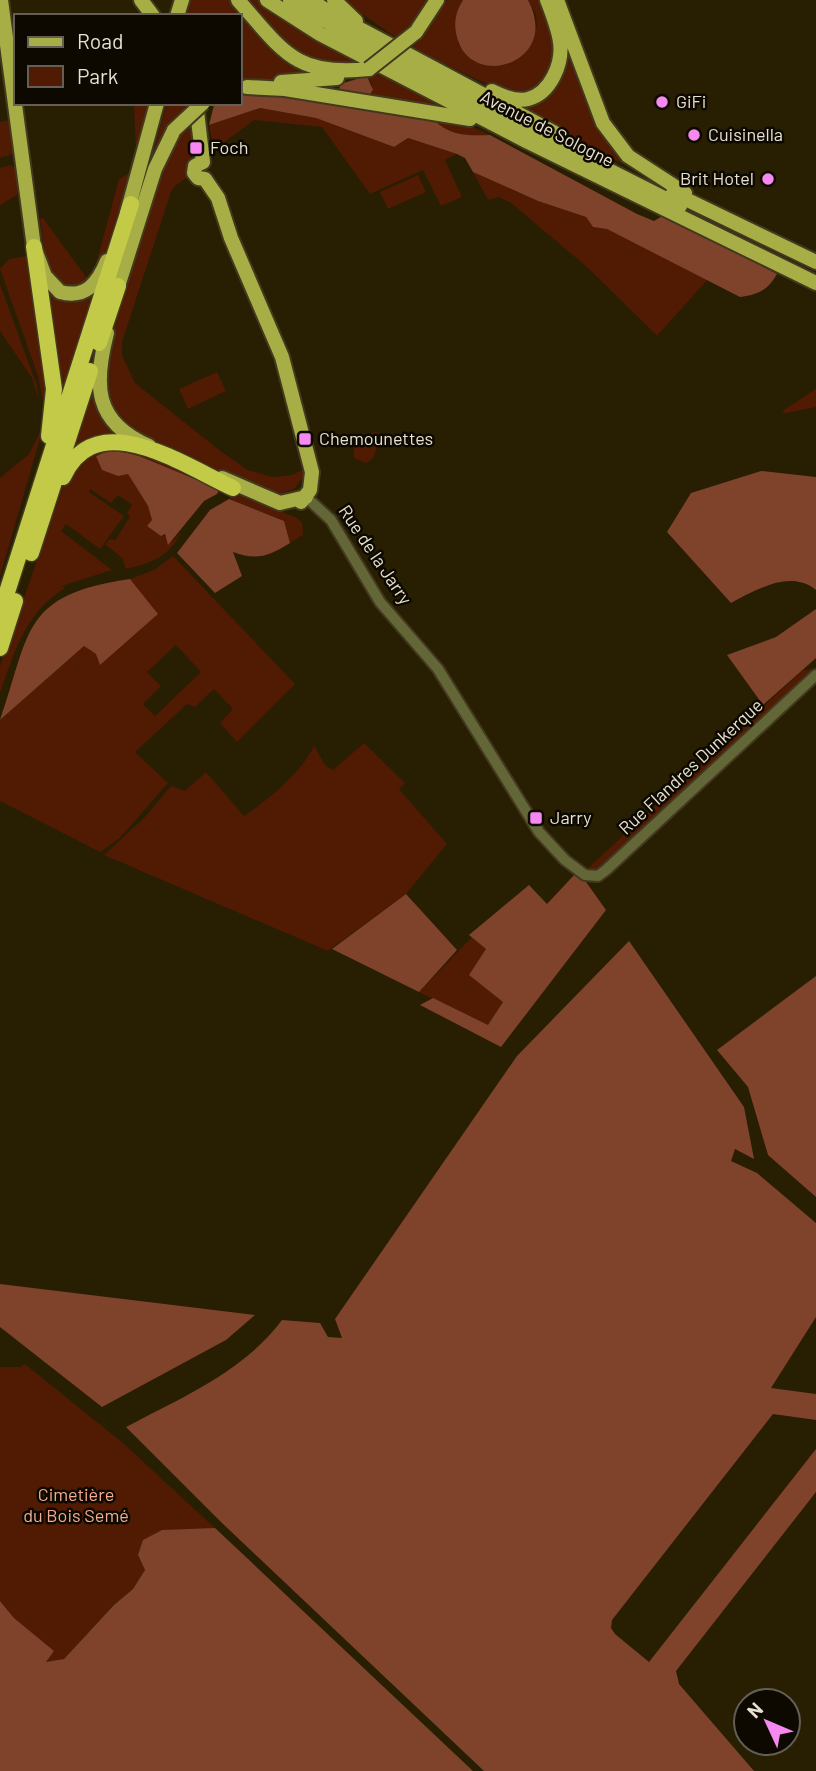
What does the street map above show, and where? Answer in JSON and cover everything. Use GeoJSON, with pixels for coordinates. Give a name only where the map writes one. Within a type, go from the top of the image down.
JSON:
{"type":"FeatureCollection","features":[{"type":"Feature","properties":{"kind":"highway"},"geometry":{"type":"LineString","coordinates":[[0,614],[131,204]]}},
{"type":"Feature","properties":{"kind":"highway"},"geometry":{"type":"LineString","coordinates":[[23,540],[52,423],[54,389],[34,247]]}},
{"type":"Feature","properties":{"kind":"highway"},"geometry":{"type":"LineString","coordinates":[[0,648],[118,286]]}},
{"type":"Feature","properties":{"kind":"highway"},"geometry":{"type":"LineString","coordinates":[[38,530],[67,467],[81,451],[97,442],[114,440],[136,445],[233,488]]}},
{"type":"Feature","properties":{"kind":"main road"},"geometry":{"type":"LineString","coordinates":[[1,0],[14,97]]}},
{"type":"Feature","properties":{"kind":"main road"},"geometry":{"type":"LineString","coordinates":[[238,0],[281,49],[301,63],[316,70],[338,73],[369,69]]}},
{"type":"Feature","properties":{"kind":"main road","name":"Avenue de Sologne"},"geometry":{"type":"LineString","coordinates":[[267,0],[320,34],[528,142],[816,283]]}},
{"type":"Feature","properties":{"kind":"main road","name":"Avenue de Sologne"},"geometry":{"type":"LineString","coordinates":[[290,0],[408,69],[816,272]]}},
{"type":"Feature","properties":{"kind":"main road"},"geometry":{"type":"LineString","coordinates":[[311,0],[418,60],[657,186],[816,262]]}},
{"type":"Feature","properties":{"kind":"main road"},"geometry":{"type":"LineString","coordinates":[[334,0],[348,15],[379,38]]}},
{"type":"Feature","properties":{"kind":"main road"},"geometry":{"type":"LineString","coordinates":[[243,88],[329,80],[369,69],[415,32],[437,0]]}},
{"type":"Feature","properties":{"kind":"main road"},"geometry":{"type":"LineString","coordinates":[[418,60],[506,97],[528,99],[545,89],[560,65],[560,42],[547,0]]}},
{"type":"Feature","properties":{"kind":"main road"},"geometry":{"type":"LineString","coordinates":[[557,0],[603,123],[628,156],[657,177],[775,242]]}},
{"type":"Feature","properties":{"kind":"main road"},"geometry":{"type":"LineString","coordinates":[[243,88],[285,89],[461,115],[528,142]]}},
{"type":"Feature","properties":{"kind":"main road"},"geometry":{"type":"LineString","coordinates":[[15,105],[34,247],[53,287],[71,295],[94,286],[103,271],[131,204],[156,105]]}},
{"type":"Feature","properties":{"kind":"main road"},"geometry":{"type":"LineString","coordinates":[[196,105],[203,162],[195,166],[194,173],[198,178],[205,179],[218,198],[231,239],[282,357],[312,472],[312,482],[300,504],[280,507],[233,488]]}},
{"type":"Feature","properties":{"kind":"main road"},"geometry":{"type":"LineString","coordinates":[[201,105],[174,130],[155,169],[118,286],[98,370],[102,401],[115,423],[140,442],[280,503],[306,497]]}},
{"type":"Feature","properties":{"kind":"street","name":"Rue de la Jarry"},"geometry":{"type":"LineString","coordinates":[[306,497],[331,520],[380,602],[442,675],[539,832],[565,860],[585,875]]}},
{"type":"Feature","properties":{"kind":"street","name":"Rue Flandres Dunkerque"},"geometry":{"type":"LineString","coordinates":[[585,875],[598,876],[606,870],[816,675]]}},
{"type":"Feature","properties":{"kind":"green space"},"geometry":{"type":"Polygon","coordinates":[[[188,0],[233,0],[241,14],[185,14],[188,0]]]}},
{"type":"Feature","properties":{"kind":"green space"},"geometry":{"type":"Polygon","coordinates":[[[241,0],[258,0],[363,62],[331,68],[304,61],[269,33],[241,0]]]}},
{"type":"Feature","properties":{"kind":"green space"},"geometry":{"type":"Polygon","coordinates":[[[342,0],[428,0],[419,17],[398,39],[342,0]]]}},
{"type":"Feature","properties":{"kind":"green space"},"geometry":{"type":"Polygon","coordinates":[[[447,0],[463,0],[458,8],[458,43],[475,61],[537,28],[536,15],[528,0],[540,0],[551,29],[555,51],[554,62],[541,83],[528,95],[507,94],[412,48],[447,0]]]}},
{"type":"Feature","properties":{"kind":"green space"},"geometry":{"type":"Polygon","coordinates":[[[242,15],[261,39],[282,56],[327,74],[242,83],[242,15]]]}},
{"type":"Feature","properties":{"kind":"green space"},"geometry":{"type":"Polygon","coordinates":[[[569,49],[629,162],[623,164],[501,101],[555,88],[568,65],[569,49]]]}},
{"type":"Feature","properties":{"kind":"green space"},"geometry":{"type":"Polygon","coordinates":[[[379,71],[455,112],[367,98],[372,84],[367,76],[379,71]]]}},
{"type":"Feature","properties":{"kind":"green space"},"geometry":{"type":"Polygon","coordinates":[[[259,92],[454,118],[490,135],[470,136],[259,92]]]}},
{"type":"Feature","properties":{"kind":"green space"},"geometry":{"type":"Polygon","coordinates":[[[134,105],[149,105],[136,152],[134,105]]]}},
{"type":"Feature","properties":{"kind":"green space"},"geometry":{"type":"Polygon","coordinates":[[[166,105],[191,105],[149,168],[166,105]]]}},
{"type":"Feature","properties":{"kind":"green space"},"geometry":{"type":"Polygon","coordinates":[[[260,108],[316,118],[394,147],[407,138],[457,154],[445,160],[462,197],[441,206],[423,170],[370,194],[322,127],[254,120],[214,150],[209,125],[260,108]]]}},
{"type":"Feature","properties":{"kind":"green space"},"geometry":{"type":"Polygon","coordinates":[[[196,119],[188,177],[171,192],[122,342],[122,355],[135,383],[248,470],[273,477],[292,475],[304,469],[305,476],[294,489],[282,493],[265,492],[134,435],[106,402],[102,364],[164,162],[183,130],[196,119]]]}},
{"type":"Feature","properties":{"kind":"green space"},"geometry":{"type":"Polygon","coordinates":[[[9,120],[16,153],[0,158],[0,122],[9,120]]]}},
{"type":"Feature","properties":{"kind":"green space"},"geometry":{"type":"Polygon","coordinates":[[[10,165],[17,168],[17,195],[0,205],[0,168],[10,165]]]}},
{"type":"Feature","properties":{"kind":"green space"},"geometry":{"type":"Polygon","coordinates":[[[131,172],[109,247],[95,274],[80,287],[67,287],[56,283],[46,265],[40,219],[43,218],[86,277],[95,268],[119,179],[131,172]]]}},
{"type":"Feature","properties":{"kind":"green space"},"geometry":{"type":"Polygon","coordinates":[[[473,172],[538,201],[586,217],[593,227],[607,229],[709,278],[657,336],[587,267],[511,203],[499,197],[488,200],[473,172]]]}},
{"type":"Feature","properties":{"kind":"green space"},"geometry":{"type":"Polygon","coordinates":[[[418,175],[426,192],[388,209],[380,192],[418,175]]]}},
{"type":"Feature","properties":{"kind":"green space"},"geometry":{"type":"Polygon","coordinates":[[[27,256],[32,261],[48,397],[43,401],[38,376],[0,269],[9,259],[27,256]]]}},
{"type":"Feature","properties":{"kind":"green space"},"geometry":{"type":"Polygon","coordinates":[[[45,282],[51,288],[97,287],[55,423],[45,282]]]}},
{"type":"Feature","properties":{"kind":"green space"},"geometry":{"type":"Polygon","coordinates":[[[0,284],[37,386],[39,399],[32,378],[0,331],[0,284]]]}},
{"type":"Feature","properties":{"kind":"green space"},"geometry":{"type":"Polygon","coordinates":[[[217,372],[226,391],[188,409],[179,389],[217,372]]]}},
{"type":"Feature","properties":{"kind":"green space"},"geometry":{"type":"Polygon","coordinates":[[[93,376],[114,427],[112,436],[68,459],[93,376]]]}},
{"type":"Feature","properties":{"kind":"green space"},"geometry":{"type":"Polygon","coordinates":[[[816,389],[816,407],[782,414],[785,409],[816,389]]]}},
{"type":"Feature","properties":{"kind":"green space"},"geometry":{"type":"Polygon","coordinates":[[[45,422],[0,576],[0,478],[29,454],[45,422]]]}},
{"type":"Feature","properties":{"kind":"green space"},"geometry":{"type":"Polygon","coordinates":[[[375,431],[382,435],[373,458],[366,463],[354,458],[354,446],[375,431]]]}},
{"type":"Feature","properties":{"kind":"green space"},"geometry":{"type":"Polygon","coordinates":[[[129,448],[220,484],[223,490],[217,494],[218,489],[124,451],[96,455],[102,470],[128,474],[148,506],[153,520],[147,526],[173,541],[181,532],[177,541],[159,558],[126,569],[122,558],[105,544],[110,539],[115,540],[130,517],[127,513],[132,505],[118,495],[111,503],[90,489],[89,492],[124,516],[100,549],[66,524],[61,531],[112,570],[62,586],[65,588],[40,609],[23,634],[0,693],[0,666],[67,475],[87,453],[129,448]]]}},
{"type":"Feature","properties":{"kind":"green space"},"geometry":{"type":"Polygon","coordinates":[[[233,492],[297,518],[302,522],[303,535],[290,543],[284,521],[229,499],[233,492]]]}},
{"type":"Feature","properties":{"kind":"green space"},"geometry":{"type":"Polygon","coordinates":[[[173,556],[295,684],[237,742],[220,723],[233,709],[214,689],[195,707],[187,704],[135,752],[168,783],[120,838],[100,852],[0,801],[0,720],[85,645],[91,652],[157,614],[130,579],[154,570],[173,556]],[[176,645],[147,672],[161,686],[143,704],[155,716],[201,672],[176,645]]]}},
{"type":"Feature","properties":{"kind":"green space"},"geometry":{"type":"Polygon","coordinates":[[[816,669],[604,865],[594,870],[587,869],[803,670],[816,669]]]}},
{"type":"Feature","properties":{"kind":"green space"},"geometry":{"type":"Polygon","coordinates":[[[364,743],[405,783],[399,789],[447,844],[406,894],[328,951],[104,855],[145,817],[171,786],[185,791],[206,772],[244,816],[293,776],[314,746],[325,765],[333,770],[364,743]]]}},
{"type":"Feature","properties":{"kind":"green space"},"geometry":{"type":"Polygon","coordinates":[[[472,937],[486,949],[503,1002],[488,1026],[419,992],[472,937]]]}},
{"type":"Feature","properties":{"kind":"green space","name":"Cimetière du Bois Semé"},"geometry":{"type":"Polygon","coordinates":[[[25,1364],[123,1443],[215,1528],[192,1531],[138,1555],[145,1570],[133,1589],[114,1605],[64,1659],[45,1663],[53,1651],[14,1618],[0,1601],[0,1367],[20,1367],[25,1364]]]}},
{"type":"Feature","properties":{"kind":"shaded area"},"geometry":{"type":"Polygon","coordinates":[[[463,0],[528,0],[535,22],[533,40],[524,54],[510,63],[494,66],[478,63],[465,54],[455,27],[463,0]]]}},
{"type":"Feature","properties":{"kind":"shaded area"},"geometry":{"type":"Polygon","coordinates":[[[367,76],[373,90],[367,98],[339,93],[340,84],[367,76]]]}},
{"type":"Feature","properties":{"kind":"shaded area"},"geometry":{"type":"Polygon","coordinates":[[[259,92],[435,121],[447,130],[461,134],[490,135],[637,214],[654,221],[664,215],[777,274],[762,291],[740,297],[607,229],[593,227],[586,217],[538,201],[473,172],[465,158],[457,154],[408,138],[394,147],[316,118],[260,108],[209,125],[214,105],[242,105],[242,96],[259,92]]]}},
{"type":"Feature","properties":{"kind":"shaded area"},"geometry":{"type":"Polygon","coordinates":[[[113,449],[139,456],[219,489],[217,494],[204,501],[168,545],[165,534],[161,536],[147,526],[152,520],[148,506],[128,474],[118,476],[102,470],[96,456],[113,449]]]}},
{"type":"Feature","properties":{"kind":"shaded area"},"geometry":{"type":"Polygon","coordinates":[[[761,471],[816,477],[816,590],[806,584],[784,581],[731,603],[667,532],[691,493],[761,471]]]}},
{"type":"Feature","properties":{"kind":"shaded area"},"geometry":{"type":"Polygon","coordinates":[[[229,499],[284,521],[290,543],[263,556],[233,552],[242,576],[215,593],[177,553],[210,510],[229,499]]]}},
{"type":"Feature","properties":{"kind":"shaded area"},"geometry":{"type":"Polygon","coordinates":[[[130,579],[158,614],[100,665],[96,654],[84,646],[0,720],[26,640],[49,607],[68,595],[94,586],[130,579]]]}},
{"type":"Feature","properties":{"kind":"shaded area"},"geometry":{"type":"Polygon","coordinates":[[[816,609],[816,658],[763,705],[727,655],[776,637],[816,609]]]}},
{"type":"Feature","properties":{"kind":"shaded area"},"geometry":{"type":"Polygon","coordinates":[[[575,874],[584,879],[606,910],[501,1047],[420,1005],[433,998],[488,1025],[503,1002],[469,975],[486,949],[469,935],[529,885],[547,904],[575,874]]]}},
{"type":"Feature","properties":{"kind":"shaded area"},"geometry":{"type":"Polygon","coordinates":[[[406,894],[457,950],[419,992],[332,949],[406,894]]]}},
{"type":"Feature","properties":{"kind":"shaded area"},"geometry":{"type":"Polygon","coordinates":[[[629,941],[744,1107],[754,1159],[735,1149],[731,1161],[757,1173],[816,1223],[816,1317],[771,1388],[816,1394],[816,1420],[773,1414],[612,1620],[611,1628],[649,1662],[816,1449],[816,1492],[676,1671],[679,1684],[732,1745],[732,1757],[742,1757],[754,1771],[484,1771],[222,1523],[126,1427],[190,1394],[230,1369],[266,1338],[282,1320],[320,1323],[328,1337],[342,1338],[335,1319],[517,1056],[629,941]]]}},
{"type":"Feature","properties":{"kind":"shaded area"},"geometry":{"type":"Polygon","coordinates":[[[816,976],[816,1197],[768,1155],[748,1087],[717,1050],[816,976]]]}},
{"type":"Feature","properties":{"kind":"shaded area"},"geometry":{"type":"Polygon","coordinates":[[[0,1284],[255,1315],[226,1340],[102,1407],[0,1327],[0,1284]]]}},
{"type":"Feature","properties":{"kind":"shaded area"},"geometry":{"type":"Polygon","coordinates":[[[215,1528],[473,1771],[0,1771],[0,1601],[14,1618],[54,1651],[46,1662],[64,1659],[114,1605],[133,1589],[145,1570],[138,1555],[143,1540],[162,1530],[215,1528]]]}},
{"type":"Feature","properties":{"kind":"place","name":"GiFi"},"geometry":{"type":"Point","coordinates":[662,102]}},
{"type":"Feature","properties":{"kind":"place","name":"Cuisinella"},"geometry":{"type":"Point","coordinates":[694,135]}},
{"type":"Feature","properties":{"kind":"place","name":"Foch"},"geometry":{"type":"Point","coordinates":[196,148]}},
{"type":"Feature","properties":{"kind":"place","name":"Brit Hotel"},"geometry":{"type":"Point","coordinates":[768,179]}},
{"type":"Feature","properties":{"kind":"place","name":"Chemounettes"},"geometry":{"type":"Point","coordinates":[305,439]}},
{"type":"Feature","properties":{"kind":"place","name":"Jarry"},"geometry":{"type":"Point","coordinates":[536,818]}}]}
